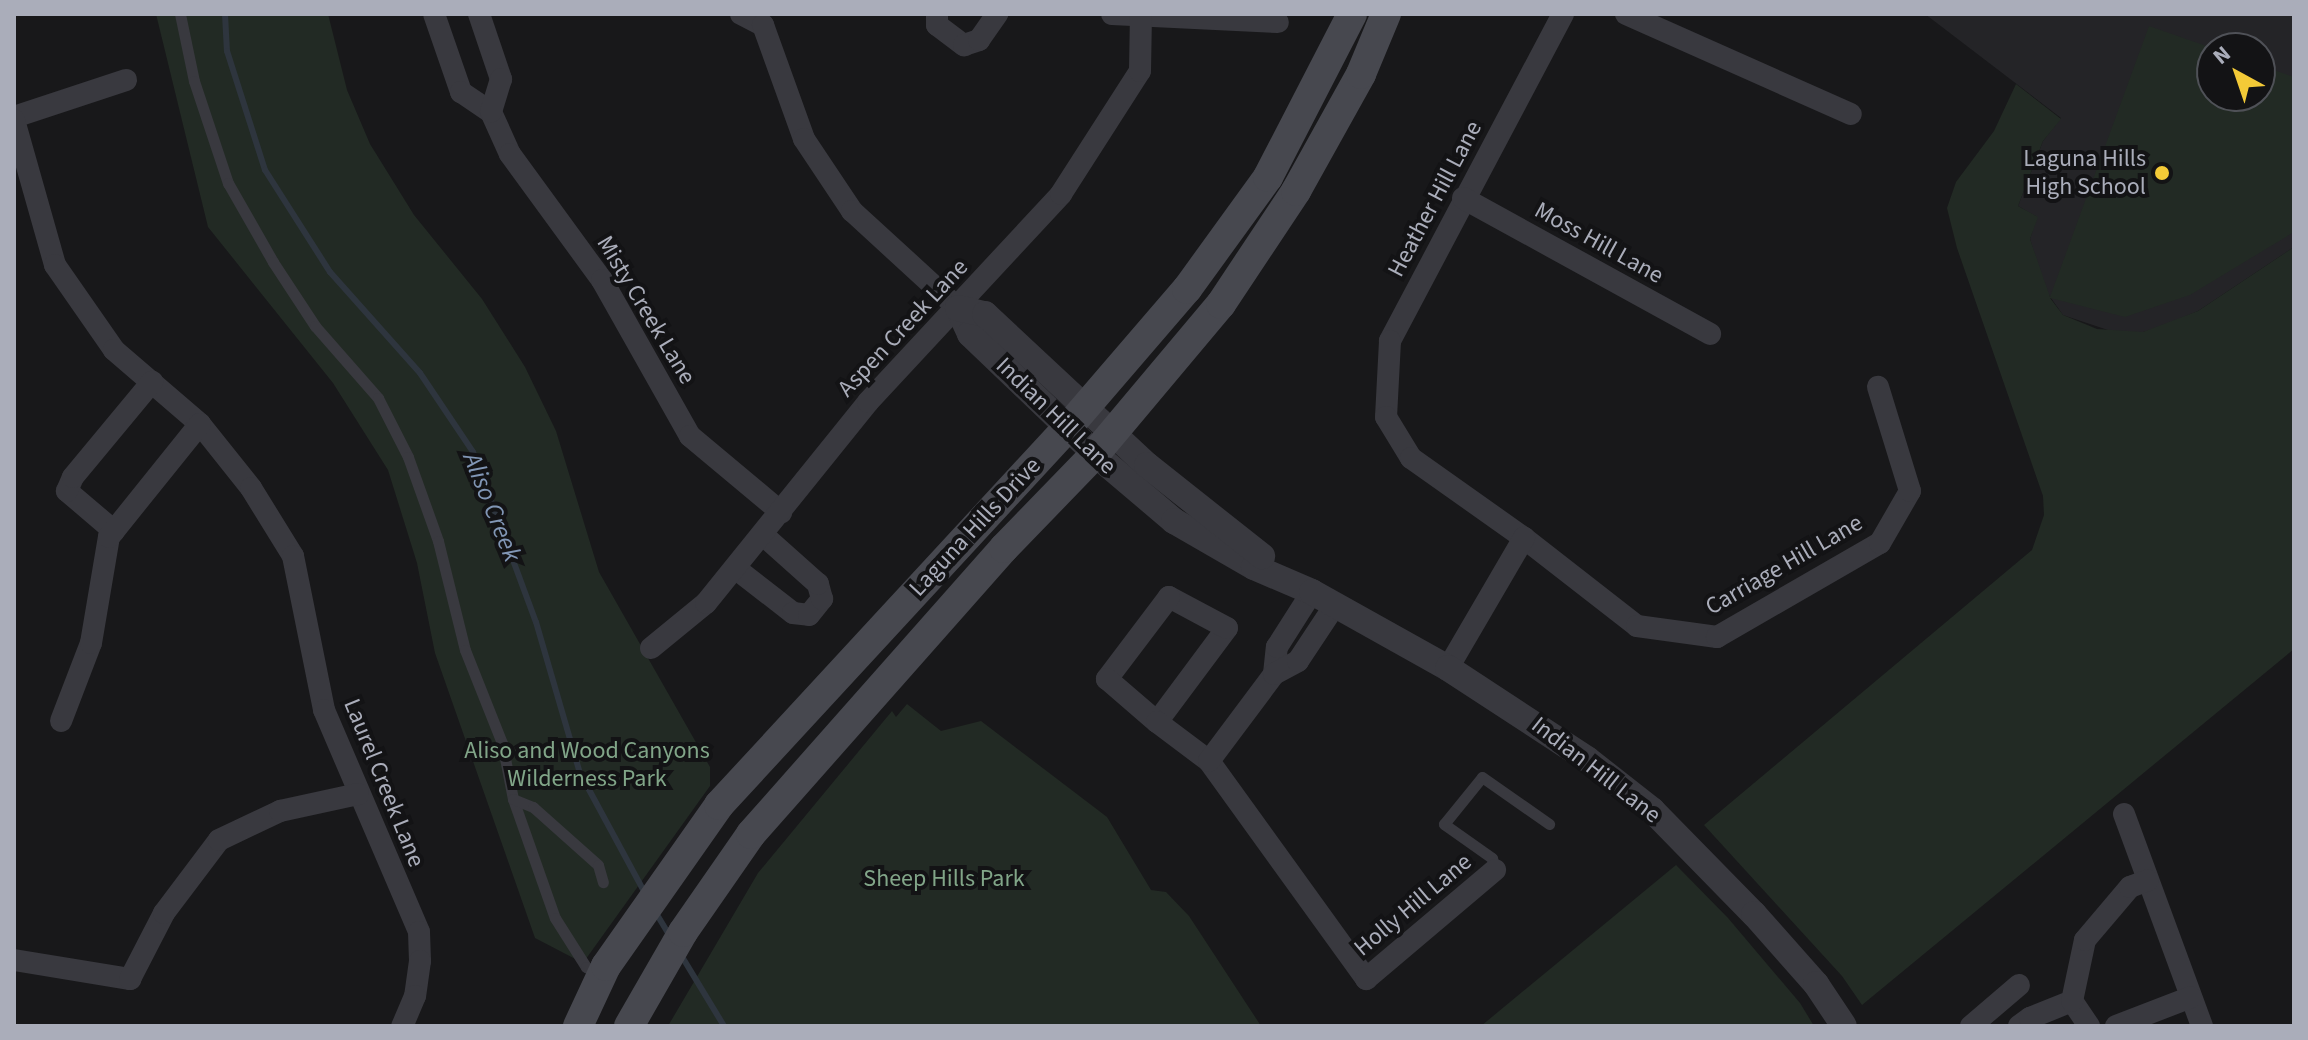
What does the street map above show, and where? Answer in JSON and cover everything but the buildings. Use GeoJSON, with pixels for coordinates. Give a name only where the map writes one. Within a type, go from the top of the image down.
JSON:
{"type":"FeatureCollection","features":[{"type":"Feature","properties":{"kind":"main road","name":"Laguna Hills Drive"},"geometry":{"type":"LineString","coordinates":[[578,1026],[603,971],[700,830],[1077,417],[1187,289],[1268,177],[1352,14]]}},
{"type":"Feature","properties":{"kind":"main road","name":"Laguna Hills Drive"},"geometry":{"type":"LineString","coordinates":[[630,1024],[683,932],[731,860],[994,560],[1104,444],[1221,304],[1296,191],[1361,74],[1386,14]]}},
{"type":"Feature","properties":{"kind":"street","name":"Misty Creek Lane"},"geometry":{"type":"LineString","coordinates":[[434,14],[461,92],[491,112],[510,154],[602,280],[690,436],[781,512]]}},
{"type":"Feature","properties":{"kind":"street"},"geometry":{"type":"LineString","coordinates":[[479,14],[501,79],[491,112]]}},
{"type":"Feature","properties":{"kind":"street","name":"Indian Hill Lane"},"geometry":{"type":"LineString","coordinates":[[741,14],[766,20],[804,139],[852,211],[958,308],[970,334],[1077,417],[1104,444],[1137,493],[1196,536],[1254,567],[1302,587],[1448,668],[1530,718],[1652,810],[1754,914],[1816,984],[1844,1026]]}},
{"type":"Feature","properties":{"kind":"street"},"geometry":{"type":"LineString","coordinates":[[937,14],[937,25],[964,45],[979,40],[997,14]]}},
{"type":"Feature","properties":{"kind":"street"},"geometry":{"type":"LineString","coordinates":[[1112,14],[1278,22]]}},
{"type":"Feature","properties":{"kind":"street","name":"Heather Hill Lane"},"geometry":{"type":"LineString","coordinates":[[1386,417],[1390,341],[1563,14]]}},
{"type":"Feature","properties":{"kind":"street"},"geometry":{"type":"LineString","coordinates":[[1626,14],[1851,114]]}},
{"type":"Feature","properties":{"kind":"street","name":"Aspen Creek Lane"},"geometry":{"type":"LineString","coordinates":[[651,648],[706,603],[868,402],[1061,194],[1140,71],[1141,15]]}},
{"type":"Feature","properties":{"kind":"street"},"geometry":{"type":"LineString","coordinates":[[14,118],[126,80]]}},
{"type":"Feature","properties":{"kind":"street","name":"Laurel Creek Lane"},"geometry":{"type":"LineString","coordinates":[[14,118],[55,265],[114,350],[200,424],[251,488],[293,556],[324,710],[419,932],[420,961],[415,996],[402,1026]]}},
{"type":"Feature","properties":{"kind":"street","name":"Moss Hill Lane"},"geometry":{"type":"LineString","coordinates":[[1463,198],[1710,334]]}},
{"type":"Feature","properties":{"kind":"street"},"geometry":{"type":"LineString","coordinates":[[114,531],[67,491],[73,477],[152,382]]}},
{"type":"Feature","properties":{"kind":"street","name":"Carriage Hill Lane"},"geometry":{"type":"LineString","coordinates":[[1386,417],[1411,458],[1524,538],[1637,626],[1717,637],[1880,543],[1910,491],[1878,387]]}},
{"type":"Feature","properties":{"kind":"street"},"geometry":{"type":"LineString","coordinates":[[61,721],[91,643],[109,537],[200,424]]}},
{"type":"Feature","properties":{"kind":"street"},"geometry":{"type":"LineString","coordinates":[[735,568],[793,613],[809,615],[822,599],[818,584],[763,535]]}},
{"type":"Feature","properties":{"kind":"street"},"geometry":{"type":"LineString","coordinates":[[1448,668],[1524,538]]}},
{"type":"Feature","properties":{"kind":"street"},"geometry":{"type":"LineString","coordinates":[[1274,674],[1277,647],[1302,587]]}},
{"type":"Feature","properties":{"kind":"street"},"geometry":{"type":"LineString","coordinates":[[1157,722],[1227,628],[1169,597],[1107,679],[1157,722],[1209,761],[1274,674],[1298,661],[1335,605]]}},
{"type":"Feature","properties":{"kind":"street","name":"Holly Hill Lane"},"geometry":{"type":"LineString","coordinates":[[1209,761],[1366,979],[1495,870]]}},
{"type":"Feature","properties":{"kind":"street"},"geometry":{"type":"LineString","coordinates":[[14,960],[130,979],[164,913],[219,840],[280,811],[358,794]]}},
{"type":"Feature","properties":{"kind":"street"},"geometry":{"type":"LineString","coordinates":[[2124,814],[2202,1026]]}},
{"type":"Feature","properties":{"kind":"street"},"geometry":{"type":"LineString","coordinates":[[2089,1026],[2072,1001],[2085,940],[2130,887],[2148,880]]}},
{"type":"Feature","properties":{"kind":"street"},"geometry":{"type":"LineString","coordinates":[[1983,1022],[2019,985]]}},
{"type":"Feature","properties":{"kind":"street"},"geometry":{"type":"LineString","coordinates":[[2116,1026],[2191,997]]}},
{"type":"Feature","properties":{"kind":"street"},"geometry":{"type":"LineString","coordinates":[[2019,1026],[2030,1018],[2072,1001]]}},
{"type":"Feature","properties":{"kind":"lane"},"geometry":{"type":"LineString","coordinates":[[180,14],[194,81],[228,183],[273,262],[315,326],[378,398],[408,457],[438,541],[465,650],[502,743],[513,799],[555,918],[586,967],[603,971]]}},
{"type":"Feature","properties":{"kind":"lane"},"geometry":{"type":"LineString","coordinates":[[1495,870],[1492,858],[1444,824],[1482,777],[1549,824]]}},
{"type":"Feature","properties":{"kind":"lane"},"geometry":{"type":"LineString","coordinates":[[513,799],[533,807],[598,865],[603,882]]}},
{"type":"Feature","properties":{"kind":"shaded area","name":"Laguna Hills High School"},"geometry":{"type":"Polygon","coordinates":[[[1925,14],[2294,14],[2294,247],[2198,311],[2143,332],[2114,332],[2063,315],[2046,291],[2030,239],[2037,217],[2018,206],[2043,141],[2061,118],[1925,14]]]}},
{"type":"Feature","properties":{"kind":"green space","name":"Aliso and Wood Canyons Wilderness Park"},"geometry":{"type":"Polygon","coordinates":[[[156,14],[328,14],[347,90],[370,144],[414,215],[482,299],[525,367],[556,431],[599,572],[710,767],[710,786],[583,963],[535,938],[435,653],[417,563],[388,470],[333,383],[208,227],[156,14]]]}},
{"type":"Feature","properties":{"kind":"green space"},"geometry":{"type":"Polygon","coordinates":[[[2149,26],[2196,42],[2196,112],[2276,112],[2276,71],[2294,77],[2294,232],[2190,295],[2125,317],[2050,298],[2063,315],[2097,329],[2143,332],[2198,311],[2294,247],[2294,649],[1862,1005],[1842,976],[1704,825],[2032,550],[2044,515],[2043,496],[1957,248],[1947,208],[1956,182],[1994,131],[2016,84],[2061,119],[2043,141],[2018,206],[2038,217],[2030,239],[2050,297],[2149,26]]]}},
{"type":"Feature","properties":{"kind":"green space","name":"Sheep Hills Park"},"geometry":{"type":"Polygon","coordinates":[[[907,704],[941,731],[981,721],[1107,817],[1151,890],[1166,892],[1189,916],[1261,1026],[668,1026],[758,873],[892,711],[896,717],[907,704]]]}},
{"type":"Feature","properties":{"kind":"green space"},"geometry":{"type":"Polygon","coordinates":[[[1676,865],[1728,918],[1800,1003],[1814,1026],[1481,1026],[1676,865]]]}},
{"type":"Feature","properties":{"kind":"waterway","name":"Aliso Creek"},"geometry":{"type":"LineString","coordinates":[[225,14],[227,51],[265,170],[330,272],[420,373],[473,452],[536,622],[580,773],[645,893]]}},
{"type":"Feature","properties":{"kind":"waterway","name":"Aliso Creek"},"geometry":{"type":"LineString","coordinates":[[656,913],[669,935]]}},
{"type":"Feature","properties":{"kind":"waterway","name":"Aliso Creek"},"geometry":{"type":"LineString","coordinates":[[681,955],[724,1026]]}},
{"type":"Feature","properties":{"kind":"place","name":"Laguna Hills High School"},"geometry":{"type":"Point","coordinates":[2162,173]}}]}
